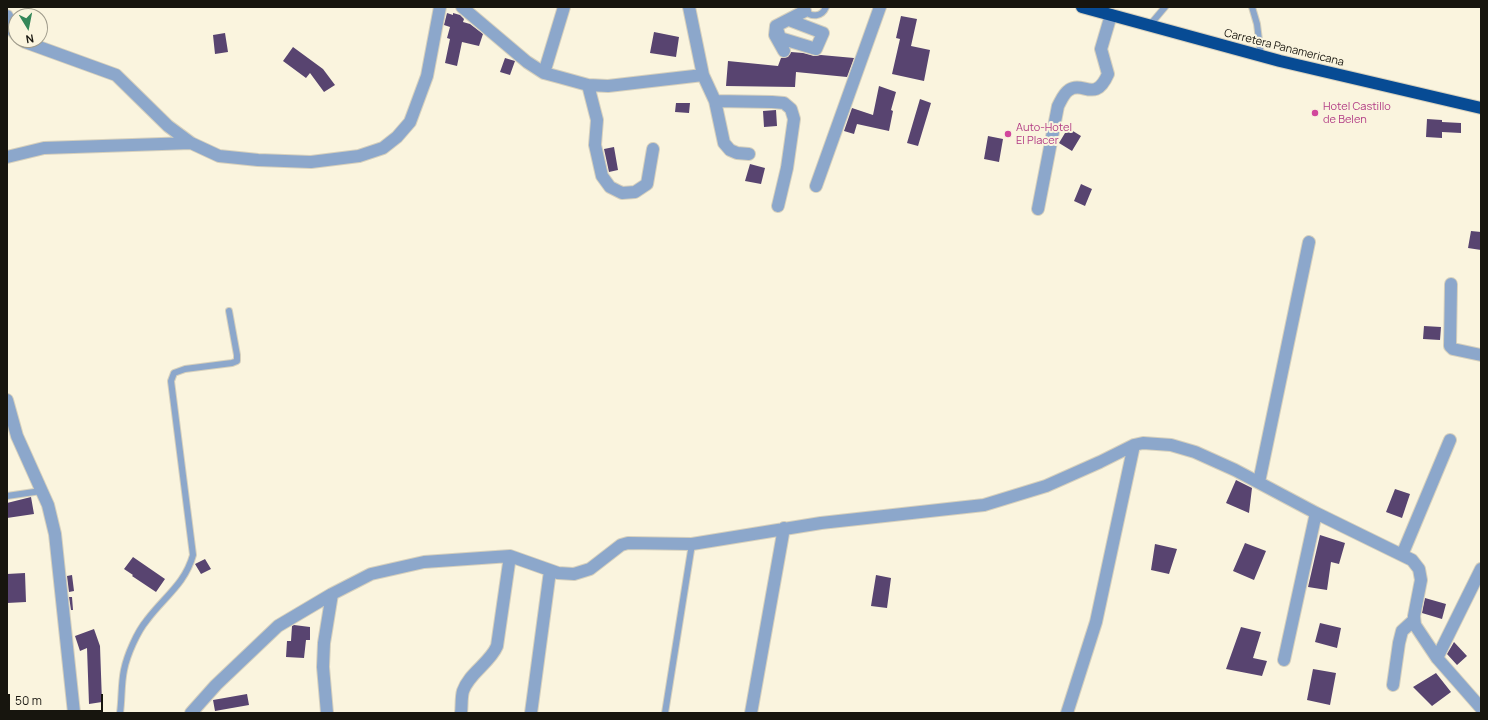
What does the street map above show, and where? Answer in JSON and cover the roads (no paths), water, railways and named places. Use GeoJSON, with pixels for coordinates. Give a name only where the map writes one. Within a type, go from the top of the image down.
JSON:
{"type":"FeatureCollection","features":[{"type":"Feature","properties":{"kind":"highway","name":"Carretera Panamericana"},"geometry":{"type":"LineString","coordinates":[[1082,7],[1261,56],[1481,108]]}},
{"type":"Feature","properties":{"kind":"street"},"geometry":{"type":"LineString","coordinates":[[41,48],[116,75],[168,126],[191,143],[219,156],[258,160],[311,162],[359,156],[383,148],[397,137],[410,122],[427,76],[440,7]]}},
{"type":"Feature","properties":{"kind":"street"},"geometry":{"type":"LineString","coordinates":[[462,7],[527,62],[544,73],[588,85],[608,86],[703,74]]}},
{"type":"Feature","properties":{"kind":"street"},"geometry":{"type":"LineString","coordinates":[[544,73],[564,7]]}},
{"type":"Feature","properties":{"kind":"street"},"geometry":{"type":"LineString","coordinates":[[688,7],[703,74],[715,101],[724,143],[730,150],[736,153],[749,154]]}},
{"type":"Feature","properties":{"kind":"street"},"geometry":{"type":"LineString","coordinates":[[816,186],[880,7]]}},
{"type":"Feature","properties":{"kind":"street"},"geometry":{"type":"LineString","coordinates":[[776,26],[789,20],[804,9]]}},
{"type":"Feature","properties":{"kind":"street"},"geometry":{"type":"LineString","coordinates":[[1038,209],[1058,106],[1064,94],[1070,89],[1076,88],[1092,90],[1100,88],[1108,74],[1101,49],[1111,15]]}},
{"type":"Feature","properties":{"kind":"street"},"geometry":{"type":"LineString","coordinates":[[776,26],[780,38],[816,49],[823,33],[789,20]]}},
{"type":"Feature","properties":{"kind":"street"},"geometry":{"type":"LineString","coordinates":[[776,26],[775,35],[784,51]]}},
{"type":"Feature","properties":{"kind":"street"},"geometry":{"type":"LineString","coordinates":[[588,85],[597,120],[595,146],[598,162],[602,176],[610,187],[622,193],[635,192],[647,184],[653,150]]}},
{"type":"Feature","properties":{"kind":"street"},"geometry":{"type":"LineString","coordinates":[[715,101],[784,103],[791,109],[794,119],[787,168],[778,206]]}},
{"type":"Feature","properties":{"kind":"street"},"geometry":{"type":"LineString","coordinates":[[7,157],[44,148],[191,143]]}},
{"type":"Feature","properties":{"kind":"street"},"geometry":{"type":"LineString","coordinates":[[1259,482],[1309,242]]}},
{"type":"Feature","properties":{"kind":"street"},"geometry":{"type":"LineString","coordinates":[[1451,284],[1450,346],[1453,349],[1481,355]]}},
{"type":"Feature","properties":{"kind":"street"},"geometry":{"type":"LineString","coordinates":[[7,400],[17,436],[48,505],[55,534],[74,713]]}},
{"type":"Feature","properties":{"kind":"street"},"geometry":{"type":"LineString","coordinates":[[1402,556],[1450,440]]}},
{"type":"Feature","properties":{"kind":"street"},"geometry":{"type":"LineString","coordinates":[[191,713],[216,685],[278,626],[332,594],[370,574],[424,562],[510,556],[558,573],[574,574],[590,569],[621,545],[628,543],[692,544],[784,528],[984,505],[1046,486],[1143,442],[1171,445],[1195,452],[1235,470],[1316,513],[1412,560],[1419,569],[1421,580],[1414,620],[1415,625],[1437,658],[1481,708]]}},
{"type":"Feature","properties":{"kind":"street"},"geometry":{"type":"LineString","coordinates":[[1067,713],[1096,622],[1134,445]]}},
{"type":"Feature","properties":{"kind":"street"},"geometry":{"type":"LineString","coordinates":[[1284,660],[1316,513]]}},
{"type":"Feature","properties":{"kind":"street"},"geometry":{"type":"LineString","coordinates":[[751,713],[784,528]]}},
{"type":"Feature","properties":{"kind":"street"},"geometry":{"type":"LineString","coordinates":[[461,713],[464,690],[468,683],[493,654],[497,646],[510,556]]}},
{"type":"Feature","properties":{"kind":"street"},"geometry":{"type":"LineString","coordinates":[[1437,658],[1481,569]]}},
{"type":"Feature","properties":{"kind":"street"},"geometry":{"type":"LineString","coordinates":[[531,713],[550,570]]}},
{"type":"Feature","properties":{"kind":"street"},"geometry":{"type":"LineString","coordinates":[[327,713],[323,667],[324,643],[332,594]]}},
{"type":"Feature","properties":{"kind":"street"},"geometry":{"type":"LineString","coordinates":[[1393,684],[1402,631],[1414,620]]}},
{"type":"Feature","properties":{"kind":"lane"},"geometry":{"type":"LineString","coordinates":[[804,9],[808,14],[815,16],[822,13],[826,7]]}},
{"type":"Feature","properties":{"kind":"lane"},"geometry":{"type":"LineString","coordinates":[[1150,26],[1165,7]]}},
{"type":"Feature","properties":{"kind":"lane"},"geometry":{"type":"LineString","coordinates":[[1252,7],[1257,24],[1261,56]]}},
{"type":"Feature","properties":{"kind":"lane"},"geometry":{"type":"LineString","coordinates":[[120,713],[124,669],[133,643],[146,620],[172,593],[185,576],[193,555],[170,381],[174,373],[185,369],[232,363],[237,361],[229,311]]}},
{"type":"Feature","properties":{"kind":"lane"},"geometry":{"type":"LineString","coordinates":[[7,496],[41,492]]}},
{"type":"Feature","properties":{"kind":"lane"},"geometry":{"type":"LineString","coordinates":[[665,713],[692,544]]}},
{"type":"Feature","properties":{"kind":"place","name":"Hotel Castillo de Belen"},"geometry":{"type":"Point","coordinates":[1315,113]}},
{"type":"Feature","properties":{"kind":"place","name":"Auto-Hotel El Placer"},"geometry":{"type":"Point","coordinates":[1008,134]}}]}
